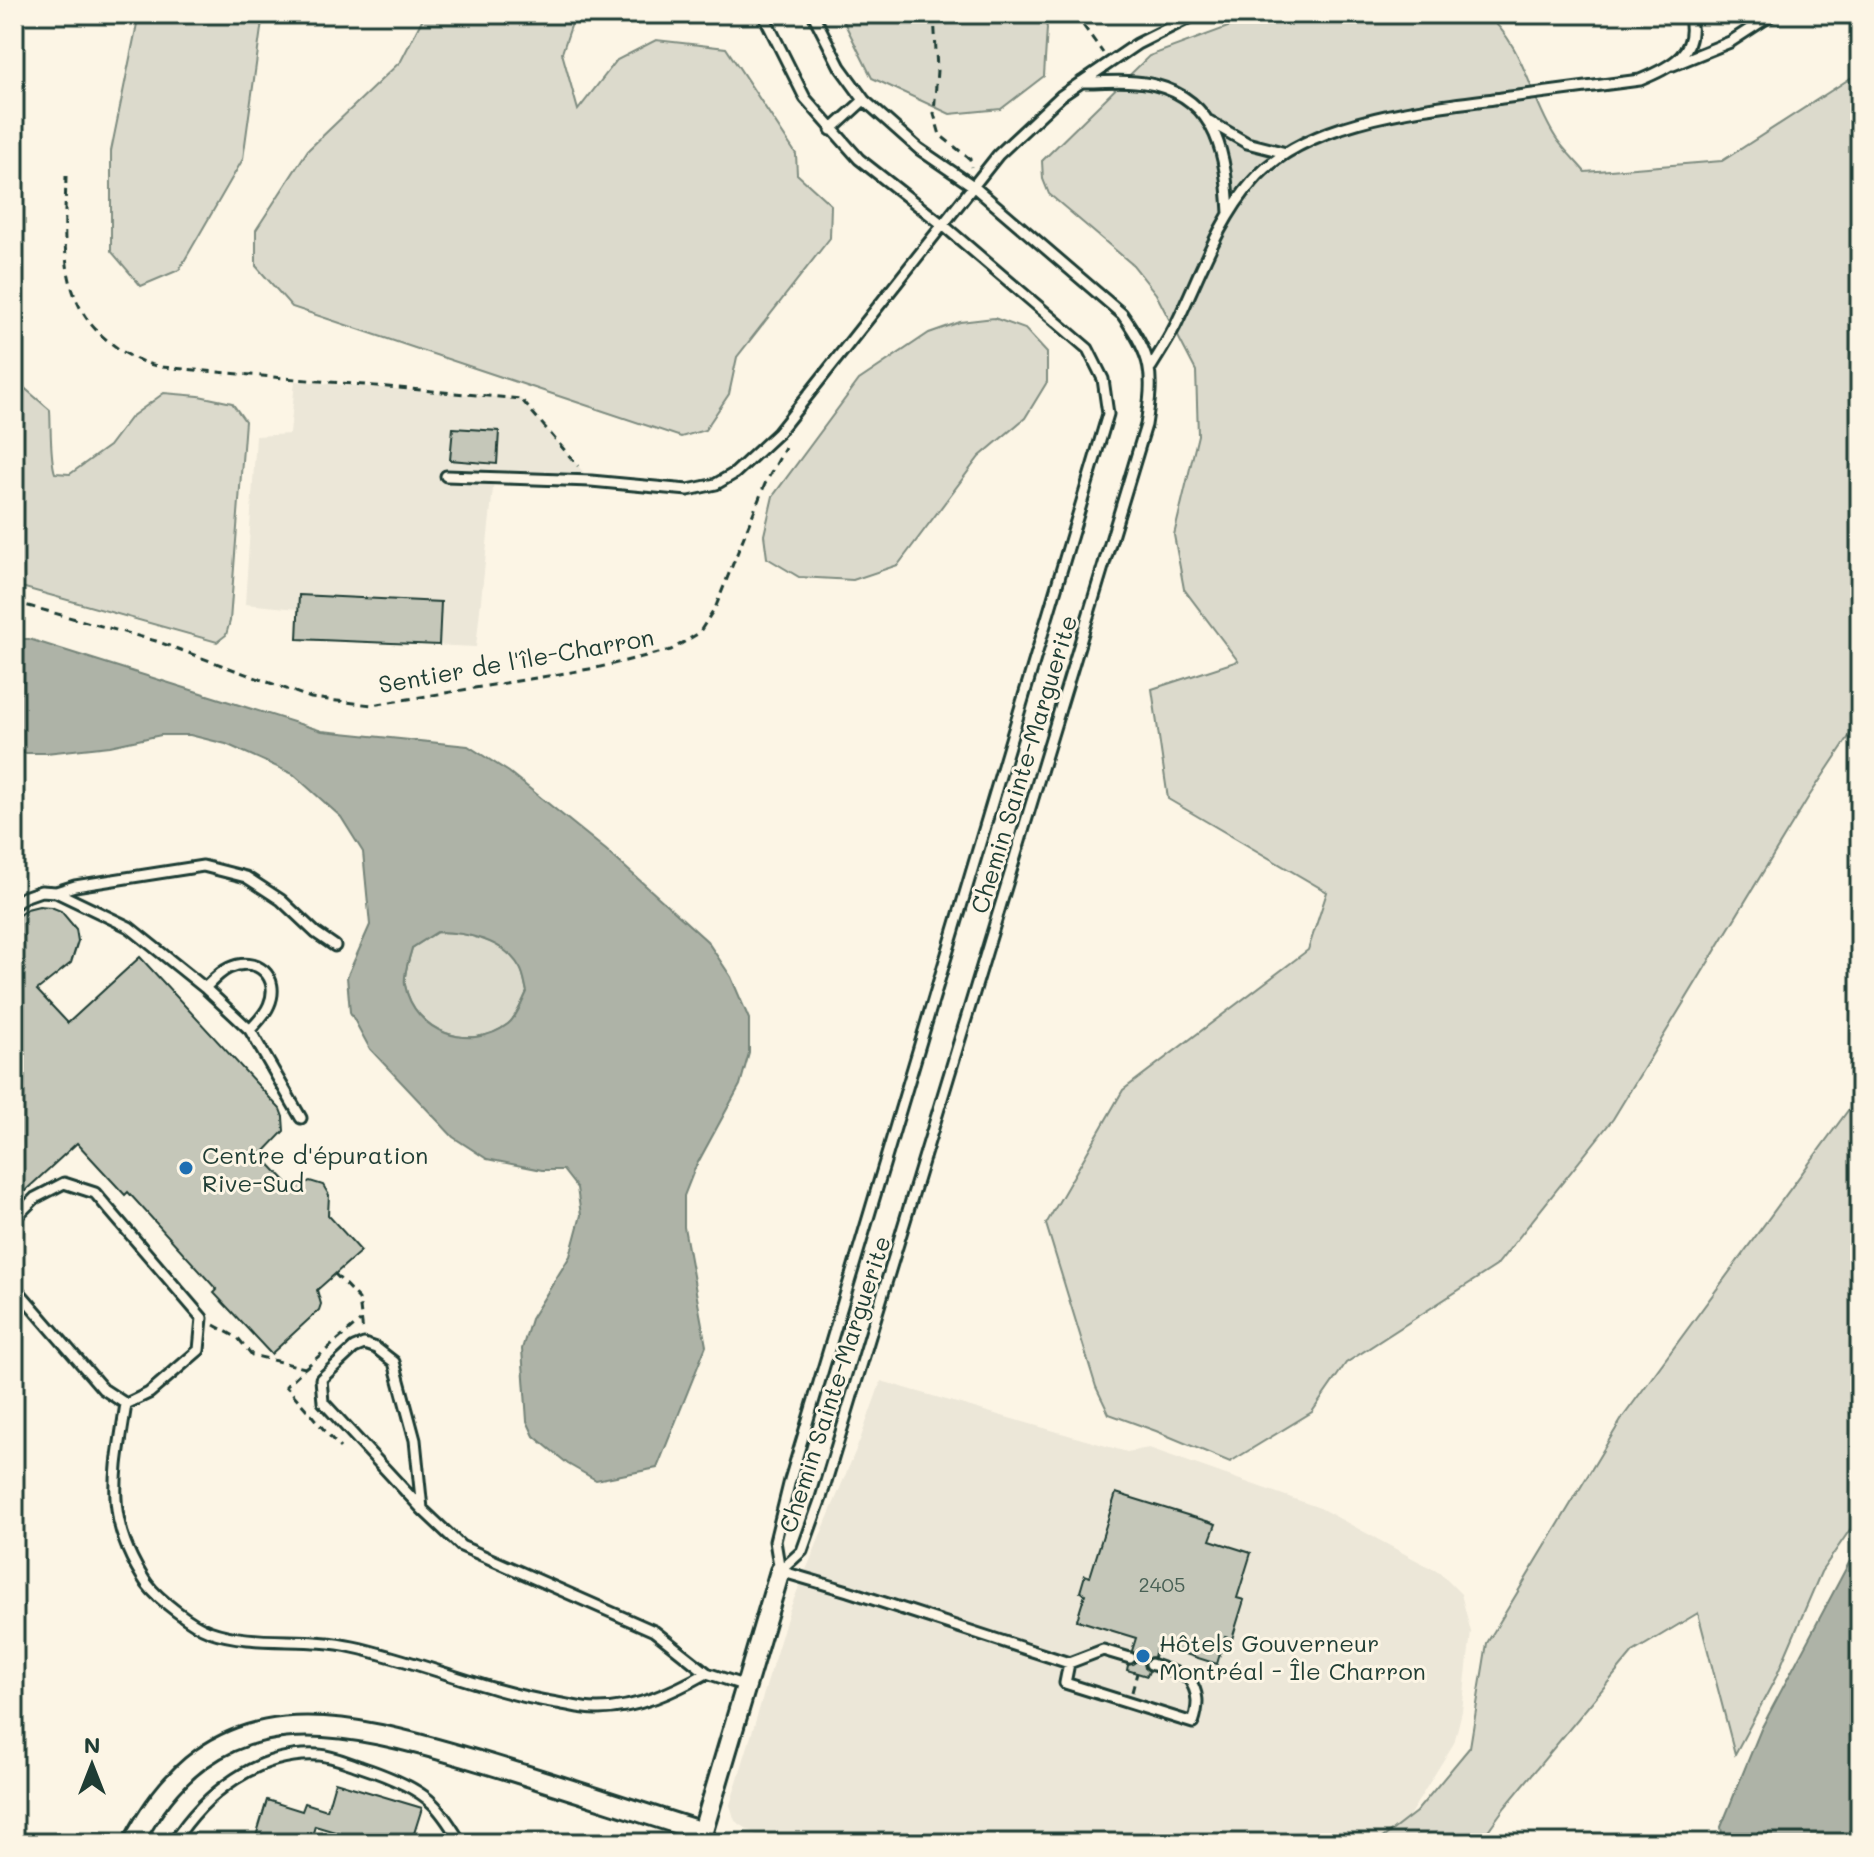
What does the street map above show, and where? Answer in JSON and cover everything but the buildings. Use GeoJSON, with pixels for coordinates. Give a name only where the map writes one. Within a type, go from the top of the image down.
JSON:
{"type":"FeatureCollection","features":[{"type":"Feature","properties":{"kind":"street"},"geometry":{"type":"LineString","coordinates":[[133,1843],[172,1784],[217,1748],[255,1733],[292,1725],[355,1729],[411,1742],[701,1837],[780,1571]]}},
{"type":"Feature","properties":{"kind":"lane","name":"Chemin Sainte-Marguerite"},"geometry":{"type":"LineString","coordinates":[[763,14],[805,98],[859,159],[943,225],[1088,349],[1103,379],[1108,414],[790,1480],[775,1541],[780,1571]]}},
{"type":"Feature","properties":{"kind":"lane"},"geometry":{"type":"LineString","coordinates":[[813,14],[840,67],[864,100],[919,149],[973,186],[1122,314],[1136,334],[1151,367]]}},
{"type":"Feature","properties":{"kind":"lane"},"geometry":{"type":"LineString","coordinates":[[446,476],[591,481],[688,490],[716,484],[735,473],[778,433],[973,186],[1009,145],[1061,96],[1081,82],[1137,44],[1197,14]]}},
{"type":"Feature","properties":{"kind":"lane"},"geometry":{"type":"LineString","coordinates":[[1673,65],[1691,41],[1689,14]]}},
{"type":"Feature","properties":{"kind":"lane"},"geometry":{"type":"LineString","coordinates":[[1151,367],[1177,322],[1201,266],[1229,213],[1254,179],[1286,153],[1326,133],[1406,110],[1640,80],[1730,42],[1773,14]]}},
{"type":"Feature","properties":{"kind":"lane"},"geometry":{"type":"LineString","coordinates":[[1081,82],[1117,81],[1155,85],[1186,97],[1209,121],[1247,143],[1286,153]]}},
{"type":"Feature","properties":{"kind":"lane"},"geometry":{"type":"LineString","coordinates":[[831,130],[864,100]]}},
{"type":"Feature","properties":{"kind":"lane"},"geometry":{"type":"LineString","coordinates":[[1209,121],[1222,149],[1229,213]]}},
{"type":"Feature","properties":{"kind":"lane","name":"Chemin Sainte-Marguerite"},"geometry":{"type":"LineString","coordinates":[[780,1571],[802,1551],[858,1382],[1146,425],[1151,367]]}},
{"type":"Feature","properties":{"kind":"lane"},"geometry":{"type":"LineString","coordinates":[[14,905],[24,897],[41,891],[56,892],[75,886],[203,866],[246,877],[281,900],[316,933],[335,946]]}},
{"type":"Feature","properties":{"kind":"lane"},"geometry":{"type":"LineString","coordinates":[[56,892],[129,927],[205,988],[250,1030],[301,1118]]}},
{"type":"Feature","properties":{"kind":"lane"},"geometry":{"type":"LineString","coordinates":[[205,988],[226,969],[250,963],[263,968],[271,978],[273,992],[264,1015],[250,1030]]}},
{"type":"Feature","properties":{"kind":"lane"},"geometry":{"type":"LineString","coordinates":[[14,1219],[35,1198],[64,1183],[95,1193],[202,1318],[199,1350],[149,1393],[126,1404]]}},
{"type":"Feature","properties":{"kind":"lane"},"geometry":{"type":"LineString","coordinates":[[14,1286],[103,1389],[126,1404]]}},
{"type":"Feature","properties":{"kind":"lane"},"geometry":{"type":"LineString","coordinates":[[14,1304],[25,1299]]}},
{"type":"Feature","properties":{"kind":"lane"},"geometry":{"type":"LineString","coordinates":[[422,1509],[415,1440],[394,1362],[376,1348],[364,1344],[354,1348],[321,1379],[323,1402],[422,1509],[461,1546],[654,1631],[707,1673],[746,1686]]}},
{"type":"Feature","properties":{"kind":"lane"},"geometry":{"type":"LineString","coordinates":[[126,1404],[114,1481],[119,1531],[148,1585],[181,1614],[204,1629],[228,1637],[313,1640],[353,1647],[527,1699],[598,1710],[637,1704],[670,1694],[707,1673]]}},
{"type":"Feature","properties":{"kind":"lane"},"geometry":{"type":"LineString","coordinates":[[780,1571],[1069,1663],[1103,1650],[1130,1658]]}},
{"type":"Feature","properties":{"kind":"lane"},"geometry":{"type":"LineString","coordinates":[[1069,1663],[1065,1683],[1193,1723],[1198,1708],[1197,1695],[1188,1677],[1151,1664]]}},
{"type":"Feature","properties":{"kind":"lane"},"geometry":{"type":"LineString","coordinates":[[173,1843],[186,1824],[218,1791],[256,1765],[292,1755],[323,1755],[385,1775],[431,1801],[461,1843]]}},
{"type":"Feature","properties":{"kind":"path"},"geometry":{"type":"LineString","coordinates":[[934,14],[937,70],[934,114],[940,135],[970,159],[973,186]]}},
{"type":"Feature","properties":{"kind":"path"},"geometry":{"type":"LineString","coordinates":[[1075,14],[1110,62]]}},
{"type":"Feature","properties":{"kind":"path"},"geometry":{"type":"LineString","coordinates":[[66,176],[65,260],[75,302],[92,328],[140,363],[521,399],[591,481]]}},
{"type":"Feature","properties":{"kind":"path","name":"Sentier de l'île-Charron"},"geometry":{"type":"LineString","coordinates":[[14,602],[156,641],[311,698],[342,702],[372,705],[596,668],[671,650],[699,633],[716,606],[779,454],[789,442]]}},
{"type":"Feature","properties":{"kind":"path"},"geometry":{"type":"LineString","coordinates":[[335,1274],[359,1299],[364,1344]]}},
{"type":"Feature","properties":{"kind":"path"},"geometry":{"type":"LineString","coordinates":[[202,1318],[238,1338],[252,1355],[305,1368]]}},
{"type":"Feature","properties":{"kind":"path"},"geometry":{"type":"LineString","coordinates":[[340,1448],[286,1386],[361,1320]]}},
{"type":"Feature","properties":{"kind":"path"},"geometry":{"type":"LineString","coordinates":[[1135,1682],[1137,1673]]}},
{"type":"Feature","properties":{"kind":"shaded area"},"geometry":{"type":"Polygon","coordinates":[[[139,14],[263,14],[243,159],[179,270],[141,286],[111,251],[111,151],[139,14]]]}},
{"type":"Feature","properties":{"kind":"shaded area"},"geometry":{"type":"Polygon","coordinates":[[[425,14],[575,14],[562,53],[578,110],[617,60],[656,40],[726,48],[796,154],[797,174],[831,205],[830,238],[737,357],[729,394],[705,430],[681,437],[292,307],[256,266],[256,230],[308,150],[401,61],[425,14]]]}},
{"type":"Feature","properties":{"kind":"shaded area"},"geometry":{"type":"Polygon","coordinates":[[[840,14],[1044,14],[1047,28],[1044,76],[1001,109],[950,114],[872,78],[840,14]]]}},
{"type":"Feature","properties":{"kind":"shaded area"},"geometry":{"type":"Polygon","coordinates":[[[1263,14],[1485,14],[1509,40],[1547,123],[1585,172],[1722,161],[1860,72],[1860,720],[1808,798],[1613,1119],[1496,1266],[1346,1363],[1312,1412],[1230,1462],[1109,1414],[1096,1387],[1046,1224],[1123,1090],[1308,950],[1327,892],[1168,799],[1152,689],[1238,661],[1184,589],[1174,535],[1198,435],[1196,371],[1156,294],[1133,265],[1049,194],[1043,179],[1042,161],[1149,56],[1263,14]]]}},
{"type":"Feature","properties":{"kind":"shaded area"},"geometry":{"type":"Polygon","coordinates":[[[994,318],[1025,329],[1047,353],[1047,382],[1025,418],[979,457],[898,565],[853,580],[799,577],[767,558],[764,535],[773,496],[859,380],[929,333],[960,322],[994,318]]]}},
{"type":"Feature","properties":{"kind":"shaded area"},"geometry":{"type":"Polygon","coordinates":[[[295,381],[521,399],[591,481],[494,479],[476,647],[297,639],[298,609],[245,604],[256,436],[290,434],[295,381]]]}},
{"type":"Feature","properties":{"kind":"shaded area"},"geometry":{"type":"Polygon","coordinates":[[[14,385],[21,385],[50,410],[55,473],[70,474],[109,446],[131,417],[164,393],[232,403],[245,421],[230,621],[226,635],[217,642],[14,585],[14,385]]]}},
{"type":"Feature","properties":{"kind":"shaded area"},"geometry":{"type":"Polygon","coordinates":[[[14,639],[29,639],[322,731],[468,746],[509,772],[606,850],[707,941],[731,977],[749,1019],[749,1053],[740,1085],[695,1168],[684,1196],[684,1227],[706,1346],[657,1468],[596,1480],[568,1464],[534,1436],[527,1421],[522,1349],[531,1319],[570,1256],[581,1215],[577,1188],[563,1170],[542,1170],[487,1159],[453,1137],[370,1049],[350,1012],[347,977],[370,925],[363,852],[341,817],[293,774],[226,744],[190,735],[161,735],[110,746],[46,753],[14,753],[14,639]],[[437,932],[412,948],[405,981],[410,1001],[432,1026],[446,1033],[477,1037],[493,1033],[511,1021],[527,992],[521,970],[513,958],[495,944],[437,932]]]}},
{"type":"Feature","properties":{"kind":"shaded area"},"geometry":{"type":"Polygon","coordinates":[[[437,932],[483,939],[505,950],[513,958],[521,970],[527,992],[508,1024],[493,1033],[461,1037],[432,1026],[420,1015],[410,1001],[405,985],[406,972],[412,948],[437,932]]]}},
{"type":"Feature","properties":{"kind":"shaded area"},"geometry":{"type":"Polygon","coordinates":[[[1860,1094],[1860,1515],[1821,1572],[1776,1677],[1735,1754],[1698,1613],[1633,1652],[1479,1843],[1376,1843],[1416,1812],[1470,1747],[1487,1643],[1623,1417],[1860,1094]]]}},
{"type":"Feature","properties":{"kind":"shaded area"},"geometry":{"type":"Polygon","coordinates":[[[881,1381],[1127,1452],[1149,1448],[1320,1508],[1440,1573],[1461,1594],[1471,1632],[1462,1711],[1454,1743],[1396,1837],[1387,1843],[782,1843],[758,1836],[735,1821],[730,1805],[789,1611],[860,1440],[881,1381]]]}},
{"type":"Feature","properties":{"kind":"shaded area"},"geometry":{"type":"Polygon","coordinates":[[[1860,1542],[1860,1843],[1723,1843],[1721,1827],[1761,1729],[1860,1542]]]}},
{"type":"Feature","properties":{"kind":"place","name":"Centre d'épuration Rive-Sud"},"geometry":{"type":"Point","coordinates":[186,1168]}},
{"type":"Feature","properties":{"kind":"place","name":"Hôtels Gouverneur Montréal - Île Charron"},"geometry":{"type":"Point","coordinates":[1143,1656]}}]}
